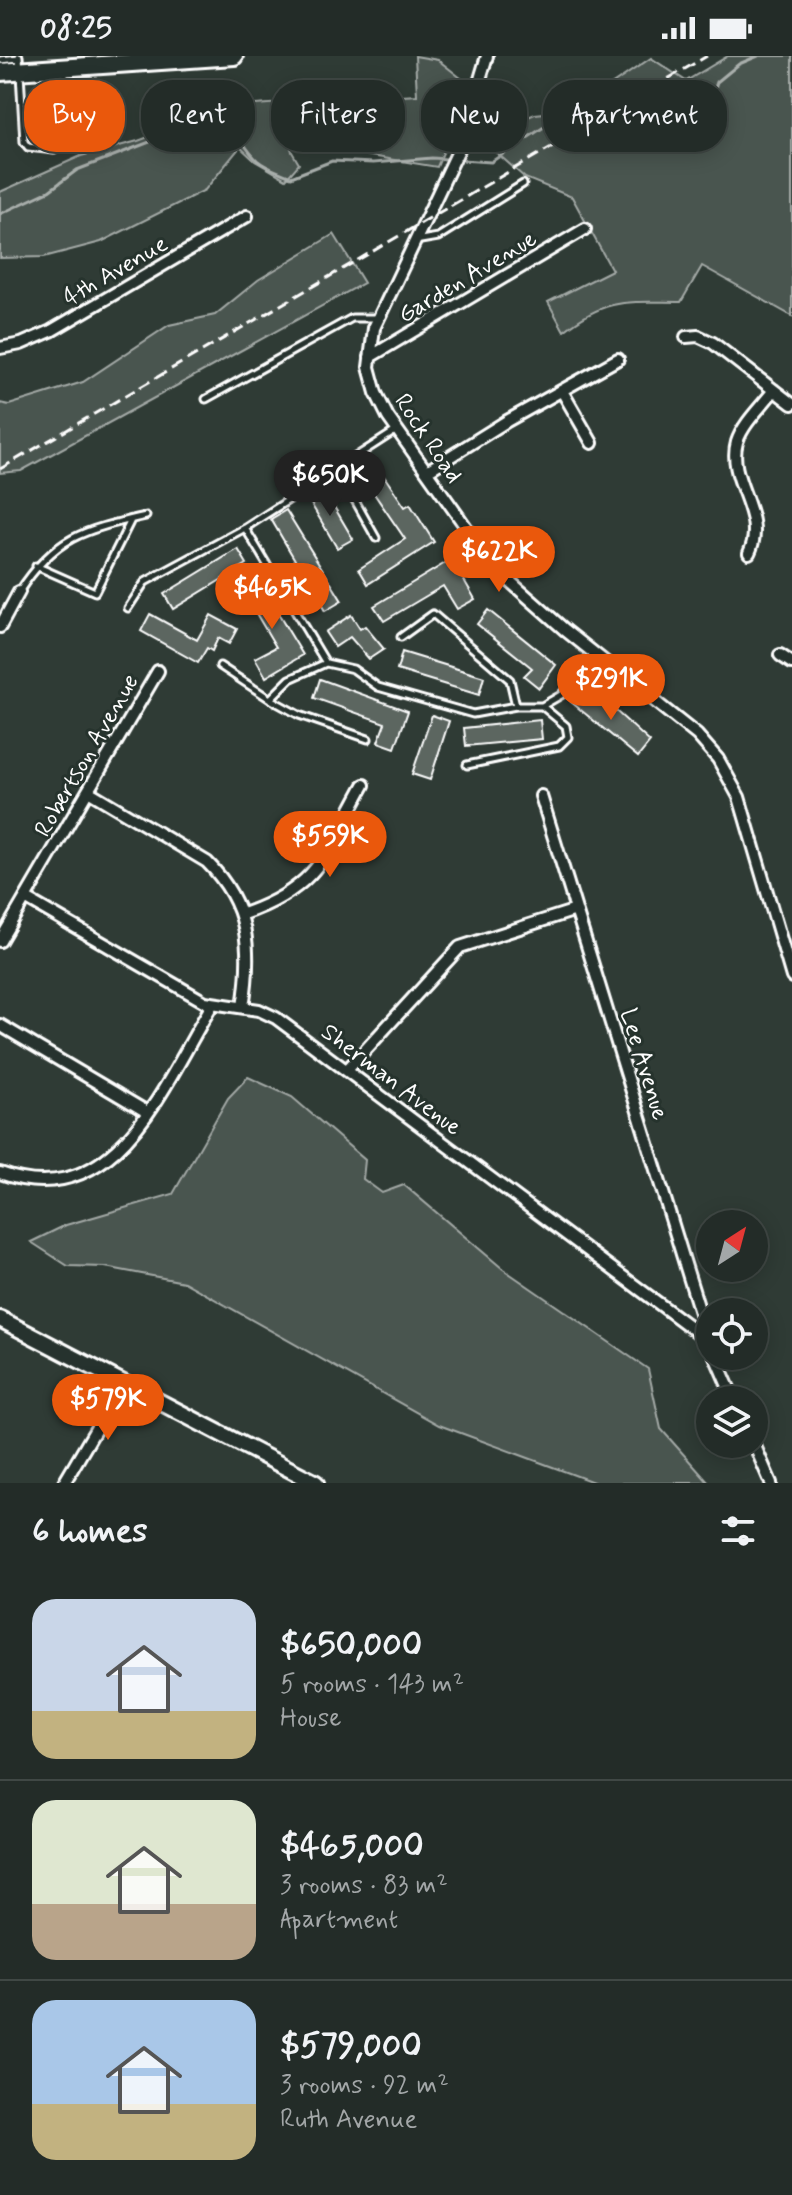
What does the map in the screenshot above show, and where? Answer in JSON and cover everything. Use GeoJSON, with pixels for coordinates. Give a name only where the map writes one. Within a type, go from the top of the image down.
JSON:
{"type":"FeatureCollection","features":[{"type":"Feature","properties":{"kind":"main road"},"geometry":{"type":"LineString","coordinates":[[0,72],[20,62],[65,68],[128,60],[234,56]]}},
{"type":"Feature","properties":{"kind":"street","name":"Rock Road"},"geometry":{"type":"LineString","coordinates":[[487,56],[468,125],[377,318],[370,357],[376,393],[397,430],[485,554],[506,578],[697,735],[725,770],[739,797],[792,977]]}},
{"type":"Feature","properties":{"kind":"street","name":"4th Avenue"},"geometry":{"type":"LineString","coordinates":[[0,348],[21,344],[51,331],[247,216]]}},
{"type":"Feature","properties":{"kind":"street","name":"Garden Avenue"},"geometry":{"type":"LineString","coordinates":[[370,357],[585,229]]}},
{"type":"Feature","properties":{"kind":"street"},"geometry":{"type":"LineString","coordinates":[[686,337],[698,336],[713,343],[792,404]]}},
{"type":"Feature","properties":{"kind":"street"},"geometry":{"type":"LineString","coordinates":[[427,471],[618,359]]}},
{"type":"Feature","properties":{"kind":"street"},"geometry":{"type":"LineString","coordinates":[[749,553],[754,524],[738,469],[736,445],[774,390]]}},
{"type":"Feature","properties":{"kind":"street"},"geometry":{"type":"LineString","coordinates":[[562,391],[592,443]]}},
{"type":"Feature","properties":{"kind":"street"},"geometry":{"type":"LineString","coordinates":[[0,627],[19,592]]}},
{"type":"Feature","properties":{"kind":"street"},"geometry":{"type":"LineString","coordinates":[[780,655],[792,663]]}},
{"type":"Feature","properties":{"kind":"street","name":"Robertson Avenue"},"geometry":{"type":"LineString","coordinates":[[0,941],[158,671]]}},
{"type":"Feature","properties":{"kind":"street"},"geometry":{"type":"LineString","coordinates":[[243,914],[283,899],[309,878],[364,785]]}},
{"type":"Feature","properties":{"kind":"street"},"geometry":{"type":"LineString","coordinates":[[88,791],[207,862],[221,876],[243,914],[249,944],[243,1007]]}},
{"type":"Feature","properties":{"kind":"street","name":"Lee Avenue"},"geometry":{"type":"LineString","coordinates":[[541,796],[696,1301]]}},
{"type":"Feature","properties":{"kind":"street","name":"Sherman Avenue"},"geometry":{"type":"LineString","coordinates":[[25,898],[212,1005],[243,1007],[276,1018],[696,1333]]}},
{"type":"Feature","properties":{"kind":"street"},"geometry":{"type":"LineString","coordinates":[[347,1070],[460,947],[576,910]]}},
{"type":"Feature","properties":{"kind":"street"},"geometry":{"type":"LineString","coordinates":[[0,1173],[38,1182],[62,1181],[84,1174],[116,1154],[147,1112],[212,1005]]}},
{"type":"Feature","properties":{"kind":"street"},"geometry":{"type":"LineString","coordinates":[[0,1025],[147,1112]]}},
{"type":"Feature","properties":{"kind":"street"},"geometry":{"type":"LineString","coordinates":[[0,1319],[316,1483]]}},
{"type":"Feature","properties":{"kind":"street"},"geometry":{"type":"LineString","coordinates":[[64,1483],[123,1383]]}},
{"type":"Feature","properties":{"kind":"street"},"geometry":{"type":"LineString","coordinates":[[760,1458],[771,1483]]}},
{"type":"Feature","properties":{"kind":"lane"},"geometry":{"type":"LineString","coordinates":[[0,60],[20,62],[24,138]]}},
{"type":"Feature","properties":{"kind":"lane"},"geometry":{"type":"LineString","coordinates":[[65,68],[65,80]]}},
{"type":"Feature","properties":{"kind":"lane"},"geometry":{"type":"LineString","coordinates":[[414,241],[438,237],[523,184]]}},
{"type":"Feature","properties":{"kind":"lane"},"geometry":{"type":"LineString","coordinates":[[206,399],[352,318],[377,318]]}},
{"type":"Feature","properties":{"kind":"lane"},"geometry":{"type":"LineString","coordinates":[[128,608],[145,582],[245,528],[397,430]]}},
{"type":"Feature","properties":{"kind":"lane"},"geometry":{"type":"LineString","coordinates":[[338,470],[376,538]]}},
{"type":"Feature","properties":{"kind":"lane"},"geometry":{"type":"LineString","coordinates":[[19,592],[36,566],[87,529],[146,516]]}},
{"type":"Feature","properties":{"kind":"lane"},"geometry":{"type":"LineString","coordinates":[[36,566],[95,592],[131,520]]}},
{"type":"Feature","properties":{"kind":"lane"},"geometry":{"type":"LineString","coordinates":[[245,528],[326,663]]}},
{"type":"Feature","properties":{"kind":"lane"},"geometry":{"type":"LineString","coordinates":[[401,637],[433,614],[510,680],[516,706]]}},
{"type":"Feature","properties":{"kind":"lane"},"geometry":{"type":"LineString","coordinates":[[270,699],[290,679],[326,663],[353,669],[378,687],[473,714],[516,706],[542,706],[561,695],[595,653]]}},
{"type":"Feature","properties":{"kind":"lane"},"geometry":{"type":"LineString","coordinates":[[220,666],[299,715],[368,739]]}},
{"type":"Feature","properties":{"kind":"lane"},"geometry":{"type":"LineString","coordinates":[[467,765],[559,746],[568,737],[566,726],[542,706]]}},
{"type":"Feature","properties":{"kind":"shaded area"},"geometry":{"type":"Polygon","coordinates":[[[415,56],[438,60],[463,80],[421,80],[421,152],[443,152],[437,167],[352,153],[405,152],[405,96],[417,95],[415,56]]]}},
{"type":"Feature","properties":{"kind":"shaded area"},"geometry":{"type":"Polygon","coordinates":[[[728,56],[792,56],[792,316],[702,266],[681,302],[632,302],[606,307],[564,331],[548,302],[612,270],[572,197],[525,178],[496,152],[527,152],[527,117],[543,113],[543,152],[727,152],[727,80],[688,80],[728,56]]]}},
{"type":"Feature","properties":{"kind":"shaded area"},"geometry":{"type":"Polygon","coordinates":[[[651,58],[684,80],[618,80],[651,58]]]}},
{"type":"Feature","properties":{"kind":"shaded area"},"geometry":{"type":"Polygon","coordinates":[[[271,104],[271,152],[292,152],[299,164],[286,179],[245,152],[255,152],[255,105],[271,104]]]}},
{"type":"Feature","properties":{"kind":"shaded area"},"geometry":{"type":"Polygon","coordinates":[[[141,140],[141,152],[236,152],[205,190],[101,242],[44,257],[0,258],[0,192],[81,156],[96,152],[125,152],[125,144],[141,140]]]}},
{"type":"Feature","properties":{"kind":"shaded area"},"geometry":{"type":"Polygon","coordinates":[[[334,234],[364,283],[21,471],[0,473],[0,403],[9,405],[83,382],[169,325],[215,315],[258,280],[334,234]]]}},
{"type":"Feature","properties":{"kind":"shaded area"},"geometry":{"type":"Polygon","coordinates":[[[248,1077],[292,1097],[365,1160],[363,1179],[382,1193],[404,1185],[503,1269],[648,1369],[661,1429],[709,1483],[596,1483],[439,1425],[184,1282],[105,1267],[68,1266],[31,1242],[66,1225],[173,1194],[228,1098],[248,1077]]]}},
{"type":"Feature","properties":{"kind":"building"},"geometry":{"type":"Polygon","coordinates":[[[373,460],[405,507],[410,504],[434,542],[368,584],[359,569],[405,539],[358,470],[373,460]]]}},
{"type":"Feature","properties":{"kind":"building"},"geometry":{"type":"Polygon","coordinates":[[[323,488],[353,539],[337,548],[307,497],[323,488]]]}},
{"type":"Feature","properties":{"kind":"building"},"geometry":{"type":"Polygon","coordinates":[[[286,510],[342,601],[325,611],[271,519],[286,510]]]}},
{"type":"Feature","properties":{"kind":"building"},"geometry":{"type":"Polygon","coordinates":[[[238,549],[247,564],[173,609],[164,594],[238,549]]]}},
{"type":"Feature","properties":{"kind":"building"},"geometry":{"type":"Polygon","coordinates":[[[447,562],[453,571],[460,573],[475,599],[457,609],[443,586],[384,621],[374,606],[447,562]]]}},
{"type":"Feature","properties":{"kind":"building"},"geometry":{"type":"Polygon","coordinates":[[[257,579],[303,655],[266,677],[255,658],[276,647],[241,588],[257,579]]]}},
{"type":"Feature","properties":{"kind":"building"},"geometry":{"type":"Polygon","coordinates":[[[488,610],[556,665],[539,688],[524,676],[532,668],[477,624],[488,610]]]}},
{"type":"Feature","properties":{"kind":"building"},"geometry":{"type":"Polygon","coordinates":[[[150,614],[197,640],[211,615],[237,629],[229,644],[218,638],[212,651],[207,648],[198,663],[141,631],[150,614]]]}},
{"type":"Feature","properties":{"kind":"building"},"geometry":{"type":"Polygon","coordinates":[[[351,615],[360,629],[365,626],[384,649],[369,659],[350,637],[335,647],[325,632],[351,615]]]}},
{"type":"Feature","properties":{"kind":"building"},"geometry":{"type":"Polygon","coordinates":[[[402,652],[484,677],[479,695],[397,670],[402,652]]]}},
{"type":"Feature","properties":{"kind":"building"},"geometry":{"type":"Polygon","coordinates":[[[320,679],[408,711],[395,748],[378,742],[385,723],[314,698],[320,679]]]}},
{"type":"Feature","properties":{"kind":"building"},"geometry":{"type":"Polygon","coordinates":[[[583,688],[604,705],[606,702],[650,742],[638,757],[571,702],[583,688]]]}},
{"type":"Feature","properties":{"kind":"building"},"geometry":{"type":"Polygon","coordinates":[[[432,715],[449,721],[430,780],[412,774],[432,715]]]}},
{"type":"Feature","properties":{"kind":"building"},"geometry":{"type":"Polygon","coordinates":[[[540,720],[542,739],[466,746],[464,728],[540,720]]]}},
{"type":"Feature","properties":{"kind":"waterway"},"geometry":{"type":"LineString","coordinates":[[0,214],[49,191],[77,170],[212,118],[233,129],[261,163],[291,177],[332,161],[373,163],[432,158],[491,162],[544,127],[566,122],[575,124],[594,145],[604,149],[649,145],[697,124],[707,111],[717,82],[739,64],[758,56]]}},
{"type":"Feature","properties":{"kind":"railway"},"geometry":{"type":"LineString","coordinates":[[0,469],[707,56]]}}]}
